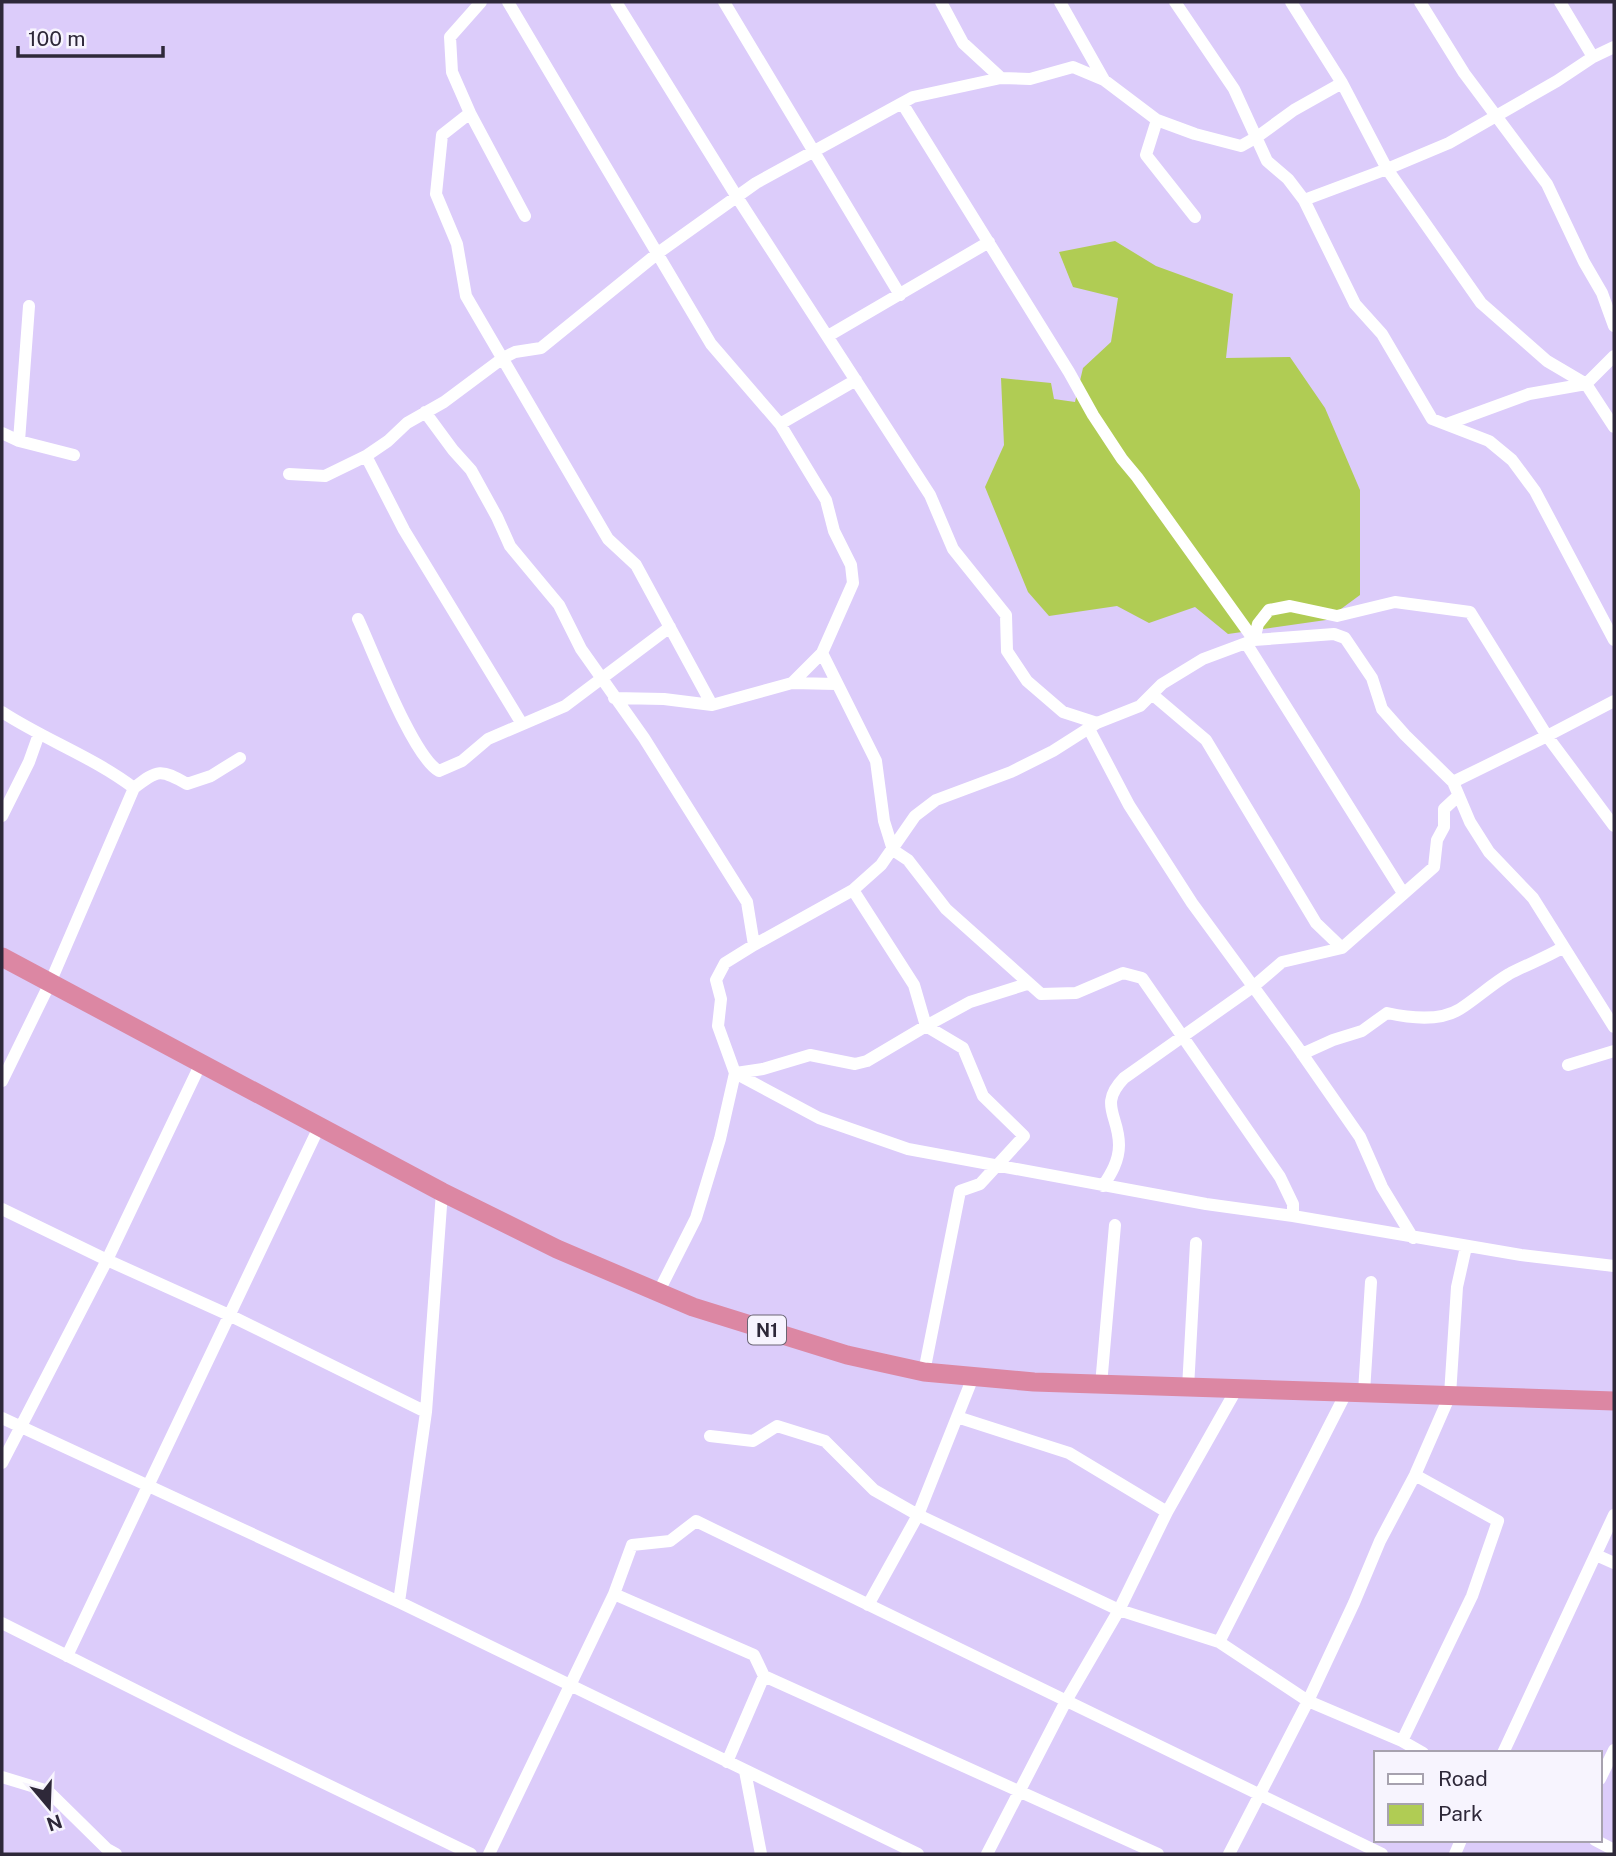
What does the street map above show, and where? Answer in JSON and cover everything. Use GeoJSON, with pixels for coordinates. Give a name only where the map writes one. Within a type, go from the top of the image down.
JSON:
{"type":"FeatureCollection","features":[{"type":"Feature","properties":{"kind":"highway","name":"N1"},"geometry":{"type":"LineString","coordinates":[[2,957],[442,1192],[557,1249],[693,1307],[847,1355],[924,1372],[1101,1385],[1614,1401]]}},
{"type":"Feature","properties":{"kind":"street"},"geometry":{"type":"LineString","coordinates":[[481,2],[450,37],[452,72],[470,113],[524,216]]}},
{"type":"Feature","properties":{"kind":"street"},"geometry":{"type":"LineString","coordinates":[[508,2],[711,344],[780,424],[826,500],[834,531],[851,565],[853,583],[822,653],[792,683]]}},
{"type":"Feature","properties":{"kind":"street"},"geometry":{"type":"LineString","coordinates":[[616,2],[737,197],[930,495],[953,549],[1006,615],[1007,650],[1027,681],[1063,712],[1093,726],[1136,816],[1192,904],[1254,986],[1360,1137],[1382,1187],[1413,1238]]}},
{"type":"Feature","properties":{"kind":"street"},"geometry":{"type":"LineString","coordinates":[[724,2],[900,295]]}},
{"type":"Feature","properties":{"kind":"street"},"geometry":{"type":"LineString","coordinates":[[941,2],[963,43],[1001,78]]}},
{"type":"Feature","properties":{"kind":"street"},"geometry":{"type":"LineString","coordinates":[[1060,2],[1104,80]]}},
{"type":"Feature","properties":{"kind":"street"},"geometry":{"type":"LineString","coordinates":[[1175,2],[1234,89],[1267,161],[1288,179],[1304,200],[1355,304],[1382,334],[1432,419],[1489,441],[1512,460],[1535,491],[1614,640]]}},
{"type":"Feature","properties":{"kind":"street"},"geometry":{"type":"LineString","coordinates":[[1291,2],[1342,83],[1387,169],[1481,303],[1547,361],[1586,384],[1614,426]]}},
{"type":"Feature","properties":{"kind":"street"},"geometry":{"type":"LineString","coordinates":[[1420,2],[1464,73],[1547,184],[1584,262],[1602,293],[1614,326]]}},
{"type":"Feature","properties":{"kind":"street"},"geometry":{"type":"LineString","coordinates":[[1560,2],[1593,57]]}},
{"type":"Feature","properties":{"kind":"street"},"geometry":{"type":"LineString","coordinates":[[1304,200],[1450,143],[1614,47]]}},
{"type":"Feature","properties":{"kind":"street"},"geometry":{"type":"LineString","coordinates":[[289,474],[325,476],[366,456],[407,423],[444,402],[503,358],[515,352],[541,348],[658,253],[756,183],[913,97],[1001,78],[1030,79],[1073,67],[1104,80],[1157,120],[1195,134],[1241,146],[1294,110],[1342,83]]}},
{"type":"Feature","properties":{"kind":"street"},"geometry":{"type":"LineString","coordinates":[[902,103],[1100,426],[1250,641],[1404,893]]}},
{"type":"Feature","properties":{"kind":"street"},"geometry":{"type":"LineString","coordinates":[[470,113],[442,135],[436,194],[457,244],[466,296],[608,539],[636,565],[712,705]]}},
{"type":"Feature","properties":{"kind":"street"},"geometry":{"type":"LineString","coordinates":[[1157,120],[1146,155],[1195,217]]}},
{"type":"Feature","properties":{"kind":"street"},"geometry":{"type":"LineString","coordinates":[[828,337],[989,242]]}},
{"type":"Feature","properties":{"kind":"street"},"geometry":{"type":"LineString","coordinates":[[19,441],[29,306]]}},
{"type":"Feature","properties":{"kind":"street"},"geometry":{"type":"LineString","coordinates":[[1447,424],[1529,394],[1586,384],[1614,356]]}},
{"type":"Feature","properties":{"kind":"street"},"geometry":{"type":"LineString","coordinates":[[780,424],[856,380]]}},
{"type":"Feature","properties":{"kind":"street"},"geometry":{"type":"LineString","coordinates":[[425,412],[471,470],[510,546],[559,605],[581,649],[643,738],[747,902],[754,946]]}},
{"type":"Feature","properties":{"kind":"street"},"geometry":{"type":"LineString","coordinates":[[2,433],[19,441],[74,454]]}},
{"type":"Feature","properties":{"kind":"street"},"geometry":{"type":"LineString","coordinates":[[366,456],[411,541],[522,724]]}},
{"type":"Feature","properties":{"kind":"street"},"geometry":{"type":"LineString","coordinates":[[1250,641],[1269,610],[1290,606],[1337,616],[1395,602],[1470,612],[1547,736],[1614,826]]}},
{"type":"Feature","properties":{"kind":"street"},"geometry":{"type":"LineString","coordinates":[[358,619],[412,736],[432,767],[439,771],[462,761],[488,739],[565,706],[670,627]]}},
{"type":"Feature","properties":{"kind":"street"},"geometry":{"type":"LineString","coordinates":[[659,1293],[696,1218],[720,1139],[735,1073],[718,1026],[721,999],[716,980],[725,963],[853,890],[881,865],[915,816],[936,800],[1011,772],[1053,751],[1093,726],[1140,706],[1162,684],[1203,659],[1250,641],[1334,634],[1345,638],[1372,678],[1382,709],[1452,782],[1470,822],[1489,852],[1532,898],[1614,1027]]}},
{"type":"Feature","properties":{"kind":"street"},"geometry":{"type":"LineString","coordinates":[[822,653],[876,761],[884,821],[893,850],[908,860],[947,909],[1041,994],[1076,993],[1123,973],[1142,978],[1280,1177],[1293,1204],[1293,1216]]}},
{"type":"Feature","properties":{"kind":"street"},"geometry":{"type":"LineString","coordinates":[[614,698],[664,699],[712,705],[792,683],[836,684]]}},
{"type":"Feature","properties":{"kind":"street"},"geometry":{"type":"LineString","coordinates":[[1153,695],[1206,740],[1316,923],[1342,948]]}},
{"type":"Feature","properties":{"kind":"street"},"geometry":{"type":"LineString","coordinates":[[1452,782],[1614,701]]}},
{"type":"Feature","properties":{"kind":"street"},"geometry":{"type":"LineString","coordinates":[[2,712],[111,770],[134,788]]}},
{"type":"Feature","properties":{"kind":"street"},"geometry":{"type":"LineString","coordinates":[[2,816],[29,762],[39,734]]}},
{"type":"Feature","properties":{"kind":"street"},"geometry":{"type":"LineString","coordinates":[[2,1081],[50,982],[134,788],[153,773],[166,772],[187,784],[211,776],[240,758]]}},
{"type":"Feature","properties":{"kind":"street"},"geometry":{"type":"LineString","coordinates":[[1103,1186],[1115,1168],[1119,1147],[1110,1101],[1115,1088],[1124,1078],[1254,986],[1282,962],[1342,948],[1434,867],[1437,841],[1444,827],[1444,809],[1458,796]]}},
{"type":"Feature","properties":{"kind":"street"},"geometry":{"type":"LineString","coordinates":[[853,890],[914,985],[926,1026],[963,1048],[983,1096],[1024,1136],[980,1184],[960,1191],[924,1372]]}},
{"type":"Feature","properties":{"kind":"street"},"geometry":{"type":"LineString","coordinates":[[1301,1054],[1362,1031],[1387,1013],[1407,1017],[1435,1017],[1458,1010],[1509,974],[1562,948]]}},
{"type":"Feature","properties":{"kind":"street"},"geometry":{"type":"LineString","coordinates":[[735,1073],[763,1069],[810,1055],[855,1064],[867,1061],[970,1002],[1027,984]]}},
{"type":"Feature","properties":{"kind":"street"},"geometry":{"type":"LineString","coordinates":[[1568,1065],[1614,1051]]}},
{"type":"Feature","properties":{"kind":"street"},"geometry":{"type":"LineString","coordinates":[[2,1463],[107,1261],[201,1063]]}},
{"type":"Feature","properties":{"kind":"street"},"geometry":{"type":"LineString","coordinates":[[735,1073],[819,1118],[908,1149],[1103,1186],[1466,1247],[1614,1266]]}},
{"type":"Feature","properties":{"kind":"street"},"geometry":{"type":"LineString","coordinates":[[67,1656],[320,1125]]}},
{"type":"Feature","properties":{"kind":"street"},"geometry":{"type":"LineString","coordinates":[[399,1602],[426,1412],[442,1192]]}},
{"type":"Feature","properties":{"kind":"street"},"geometry":{"type":"LineString","coordinates":[[2,1209],[107,1261],[229,1315],[426,1412]]}},
{"type":"Feature","properties":{"kind":"street"},"geometry":{"type":"LineString","coordinates":[[1101,1385],[1115,1225]]}},
{"type":"Feature","properties":{"kind":"street"},"geometry":{"type":"LineString","coordinates":[[1188,1388],[1196,1243]]}},
{"type":"Feature","properties":{"kind":"street"},"geometry":{"type":"LineString","coordinates":[[1229,1854],[1308,1701],[1450,1395],[1457,1287],[1466,1247]]}},
{"type":"Feature","properties":{"kind":"street"},"geometry":{"type":"LineString","coordinates":[[1219,1642],[1355,1392],[1371,1282]]}},
{"type":"Feature","properties":{"kind":"street"},"geometry":{"type":"LineString","coordinates":[[868,1605],[918,1515],[974,1377]]}},
{"type":"Feature","properties":{"kind":"street"},"geometry":{"type":"LineString","coordinates":[[988,1854],[1066,1701],[1119,1610],[1167,1512],[1236,1390]]}},
{"type":"Feature","properties":{"kind":"street"},"geometry":{"type":"LineString","coordinates":[[957,1417],[1069,1453],[1167,1512]]}},
{"type":"Feature","properties":{"kind":"street"},"geometry":{"type":"LineString","coordinates":[[2,1418],[399,1602],[918,1854]]}},
{"type":"Feature","properties":{"kind":"street"},"geometry":{"type":"LineString","coordinates":[[710,1436],[753,1441],[777,1426],[825,1441],[874,1490],[918,1515],[1119,1610],[1219,1642],[1308,1701],[1420,1751]]}},
{"type":"Feature","properties":{"kind":"street"},"geometry":{"type":"LineString","coordinates":[[1402,1741],[1472,1596],[1498,1521],[1415,1475]]}},
{"type":"Feature","properties":{"kind":"street"},"geometry":{"type":"LineString","coordinates":[[1504,1751],[1614,1515]]}},
{"type":"Feature","properties":{"kind":"street"},"geometry":{"type":"LineString","coordinates":[[489,1854],[614,1594],[632,1545],[670,1541],[696,1521],[1381,1854]]}},
{"type":"Feature","properties":{"kind":"street"},"geometry":{"type":"LineString","coordinates":[[1596,1555],[1614,1563]]}},
{"type":"Feature","properties":{"kind":"street"},"geometry":{"type":"LineString","coordinates":[[614,1594],[754,1655],[764,1676],[1158,1854]]}},
{"type":"Feature","properties":{"kind":"street"},"geometry":{"type":"LineString","coordinates":[[2,1623],[471,1854]]}},
{"type":"Feature","properties":{"kind":"street"},"geometry":{"type":"LineString","coordinates":[[727,1762],[764,1676]]}},
{"type":"Feature","properties":{"kind":"street"},"geometry":{"type":"LineString","coordinates":[[1602,1775],[1614,1751]]}},
{"type":"Feature","properties":{"kind":"street"},"geometry":{"type":"LineString","coordinates":[[745,1771],[761,1854]]}},
{"type":"Feature","properties":{"kind":"street"},"geometry":{"type":"LineString","coordinates":[[2,1777],[48,1791],[107,1849],[116,1854]]}},
{"type":"Feature","properties":{"kind":"green space"},"geometry":{"type":"Polygon","coordinates":[[[1115,241],[1156,266],[1233,294],[1226,358],[1290,357],[1325,408],[1360,490],[1360,595],[1326,620],[1228,634],[1195,607],[1149,623],[1117,606],[1049,616],[1028,592],[985,487],[1004,445],[1001,378],[1051,383],[1054,399],[1075,402],[1083,368],[1111,342],[1118,298],[1073,287],[1059,252],[1115,241]]]}}]}
